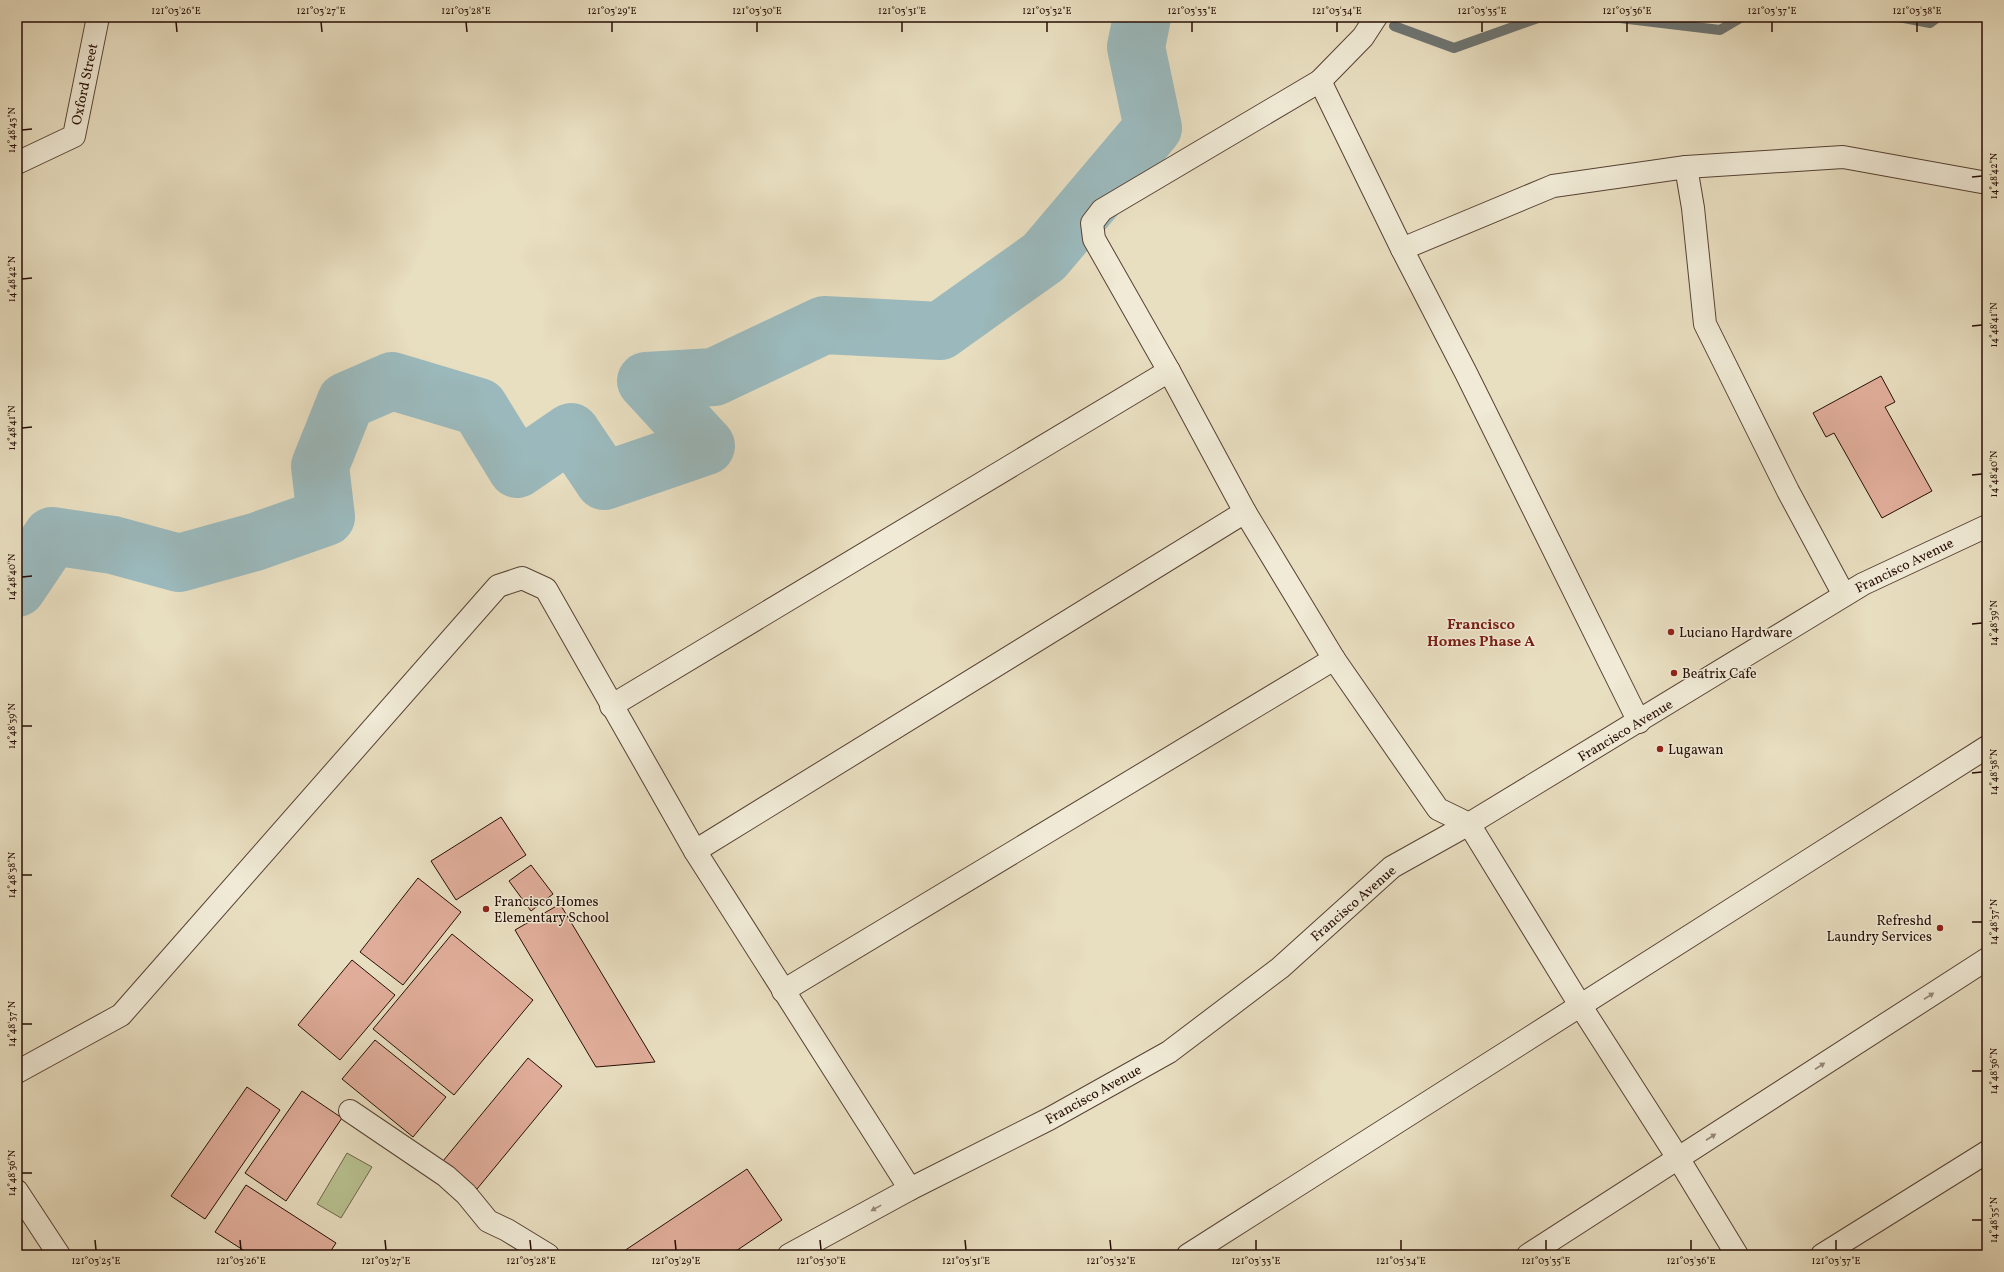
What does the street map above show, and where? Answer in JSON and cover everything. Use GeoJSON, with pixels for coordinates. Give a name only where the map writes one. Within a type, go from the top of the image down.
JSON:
{"type":"FeatureCollection","features":[{"type":"Feature","properties":{"kind":"street","name":"Oxford Street"},"geometry":{"type":"LineString","coordinates":[[17,163],[74,136],[98,17]]}},
{"type":"Feature","properties":{"kind":"street"},"geometry":{"type":"LineString","coordinates":[[1376,17],[1363,37],[1320,81],[1102,210],[1092,223],[1094,239],[1169,372],[1245,512],[1334,659],[1438,809],[1469,824],[1580,1005],[1678,1158],[1737,1255]]}},
{"type":"Feature","properties":{"kind":"street"},"geometry":{"type":"LineString","coordinates":[[1320,81],[1402,249],[1466,373],[1639,722]]}},
{"type":"Feature","properties":{"kind":"street"},"geometry":{"type":"LineString","coordinates":[[1402,249],[1553,186],[1686,167],[1843,157],[1987,184]]}},
{"type":"Feature","properties":{"kind":"street"},"geometry":{"type":"LineString","coordinates":[[1686,167],[1694,208],[1705,324],[1788,491],[1844,595]]}},
{"type":"Feature","properties":{"kind":"street"},"geometry":{"type":"LineString","coordinates":[[611,706],[1169,372]]}},
{"type":"Feature","properties":{"kind":"street"},"geometry":{"type":"LineString","coordinates":[[695,852],[1245,512]]}},
{"type":"Feature","properties":{"kind":"street","name":"Francisco Avenue"},"geometry":{"type":"LineString","coordinates":[[789,1255],[910,1189],[1049,1119],[1169,1052],[1280,968],[1392,867],[1469,824],[1639,722],[1862,584],[1987,526]]}},
{"type":"Feature","properties":{"kind":"street"},"geometry":{"type":"LineString","coordinates":[[17,1072],[121,1015],[498,586],[522,578],[546,589],[695,852],[910,1189]]}},
{"type":"Feature","properties":{"kind":"street"},"geometry":{"type":"LineString","coordinates":[[783,991],[1334,659]]}},
{"type":"Feature","properties":{"kind":"street"},"geometry":{"type":"LineString","coordinates":[[1188,1255],[1987,747]]}},
{"type":"Feature","properties":{"kind":"street"},"geometry":{"type":"LineString","coordinates":[[1528,1255],[1987,959]]}},
{"type":"Feature","properties":{"kind":"street"},"geometry":{"type":"LineString","coordinates":[[350,1111],[446,1176],[466,1194],[488,1221],[507,1230],[548,1255]]}},
{"type":"Feature","properties":{"kind":"street"},"geometry":{"type":"LineString","coordinates":[[1822,1255],[1987,1152]]}},
{"type":"Feature","properties":{"kind":"street"},"geometry":{"type":"LineString","coordinates":[[17,1191],[59,1255]]}},
{"type":"Feature","properties":{"kind":"green space"},"geometry":{"type":"Polygon","coordinates":[[[347,1153],[372,1167],[341,1218],[317,1204],[347,1153]]]}},
{"type":"Feature","properties":{"kind":"building"},"geometry":{"type":"Polygon","coordinates":[[[1881,376],[1895,402],[1885,407],[1932,491],[1882,518],[1834,433],[1826,437],[1813,413],[1881,376]]]}},
{"type":"Feature","properties":{"kind":"building"},"geometry":{"type":"Polygon","coordinates":[[[501,817],[526,855],[456,900],[431,861],[501,817]]]}},
{"type":"Feature","properties":{"kind":"building"},"geometry":{"type":"Polygon","coordinates":[[[531,865],[553,894],[531,911],[509,881],[531,865]]]}},
{"type":"Feature","properties":{"kind":"building"},"geometry":{"type":"Polygon","coordinates":[[[418,878],[461,912],[403,985],[360,952],[418,878]]]}},
{"type":"Feature","properties":{"kind":"building"},"geometry":{"type":"Polygon","coordinates":[[[560,904],[655,1062],[596,1067],[515,930],[560,904]]]}},
{"type":"Feature","properties":{"kind":"building"},"geometry":{"type":"Polygon","coordinates":[[[452,934],[533,1000],[454,1095],[373,1029],[452,934]]]}},
{"type":"Feature","properties":{"kind":"building"},"geometry":{"type":"Polygon","coordinates":[[[352,960],[395,995],[340,1060],[298,1025],[352,960]]]}},
{"type":"Feature","properties":{"kind":"building"},"geometry":{"type":"Polygon","coordinates":[[[375,1040],[446,1097],[413,1137],[342,1079],[375,1040]]]}},
{"type":"Feature","properties":{"kind":"building"},"geometry":{"type":"Polygon","coordinates":[[[528,1058],[562,1086],[477,1189],[443,1161],[528,1058]]]}},
{"type":"Feature","properties":{"kind":"building"},"geometry":{"type":"Polygon","coordinates":[[[247,1087],[280,1110],[205,1219],[171,1196],[247,1087]]]}},
{"type":"Feature","properties":{"kind":"building"},"geometry":{"type":"Polygon","coordinates":[[[302,1091],[342,1118],[286,1201],[245,1173],[302,1091]]]}},
{"type":"Feature","properties":{"kind":"building"},"geometry":{"type":"Polygon","coordinates":[[[747,1169],[782,1220],[730,1255],[618,1255],[747,1169]]]}},
{"type":"Feature","properties":{"kind":"building"},"geometry":{"type":"Polygon","coordinates":[[[246,1185],[336,1243],[328,1255],[251,1255],[215,1232],[246,1185]]]}},
{"type":"Feature","properties":{"kind":"waterway"},"geometry":{"type":"LineString","coordinates":[[17,588],[52,536],[113,545],[179,563],[255,542],[326,517],[320,466],[346,401],[392,381],[479,407],[517,469],[571,432],[604,481],[706,446],[646,381],[714,377],[824,325],[940,331],[1044,257],[1153,128],[1136,47],[1142,17]]}},
{"type":"Feature","properties":{"kind":"waterway"},"geometry":{"type":"LineString","coordinates":[[1394,26],[1454,48],[1538,18],[1620,18],[1720,30],[1742,17]]}},
{"type":"Feature","properties":{"kind":"waterway"},"geometry":{"type":"LineString","coordinates":[[1899,17],[1930,23],[1938,17]]}},
{"type":"Feature","properties":{"kind":"place","name":"Luciano Hardware"},"geometry":{"type":"Point","coordinates":[1671,632]}},
{"type":"Feature","properties":{"kind":"place","name":"Beatrix Cafe"},"geometry":{"type":"Point","coordinates":[1674,673]}},
{"type":"Feature","properties":{"kind":"place","name":"Lugawan"},"geometry":{"type":"Point","coordinates":[1660,749]}},
{"type":"Feature","properties":{"kind":"place","name":"Francisco Homes Elementary School"},"geometry":{"type":"Point","coordinates":[486,909]}},
{"type":"Feature","properties":{"kind":"place","name":"Refreshd Laundry Services"},"geometry":{"type":"Point","coordinates":[1940,928]}},
{"type":"Feature","properties":{"kind":"district","name":"Francisco Homes Phase A"},"geometry":{"type":"Point","coordinates":[1481,632]}}]}
